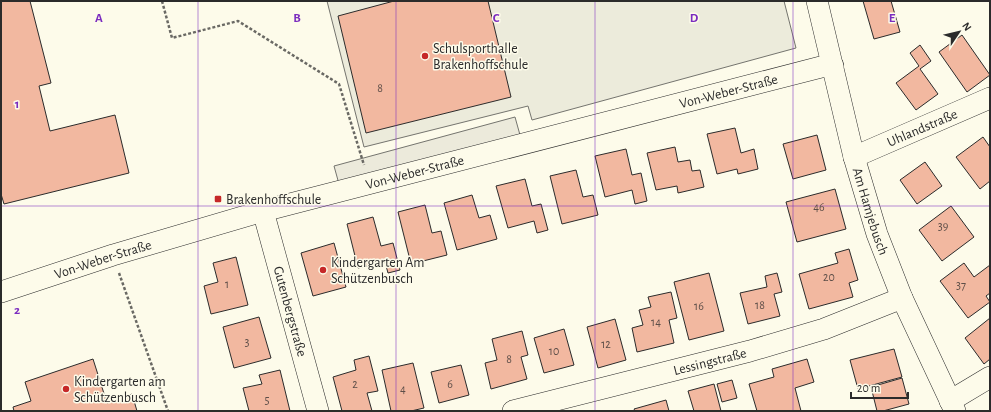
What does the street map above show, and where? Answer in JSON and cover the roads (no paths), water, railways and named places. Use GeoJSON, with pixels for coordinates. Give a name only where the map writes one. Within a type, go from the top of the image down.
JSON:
{"type":"FeatureCollection","features":[{"type":"Feature","properties":{"kind":"street","name":"Am Hamjebusch"},"geometry":{"type":"LineString","coordinates":[[817,1],[854,157],[877,234],[902,298],[953,406]]}},
{"type":"Feature","properties":{"kind":"street","name":"Von-Weber-Straße"},"geometry":{"type":"LineString","coordinates":[[1,292],[113,255],[263,211],[821,67],[833,66]]}},
{"type":"Feature","properties":{"kind":"street","name":"Uhlandstraße"},"geometry":{"type":"LineString","coordinates":[[854,157],[990,98]]}},
{"type":"Feature","properties":{"kind":"street","name":"Gutenbergstraße"},"geometry":{"type":"LineString","coordinates":[[263,211],[318,411]]}},
{"type":"Feature","properties":{"kind":"street","name":"Lessingstraße"},"geometry":{"type":"LineString","coordinates":[[513,411],[750,351],[824,329],[902,298]]}},
{"type":"Feature","properties":{"kind":"street"},"geometry":{"type":"LineString","coordinates":[[953,406],[990,377]]}},
{"type":"Feature","properties":{"kind":"place","name":"Schulsporthalle Brakenhoffschule"},"geometry":{"type":"Point","coordinates":[425,56]}},
{"type":"Feature","properties":{"kind":"place","name":"Brakenhoffschule"},"geometry":{"type":"Point","coordinates":[218,199]}},
{"type":"Feature","properties":{"kind":"place","name":"Kindergarten Am Schützenbusch"},"geometry":{"type":"Point","coordinates":[323,270]}},
{"type":"Feature","properties":{"kind":"place","name":"Kindergarten am Schützenbusch"},"geometry":{"type":"Point","coordinates":[66,389]}}]}
